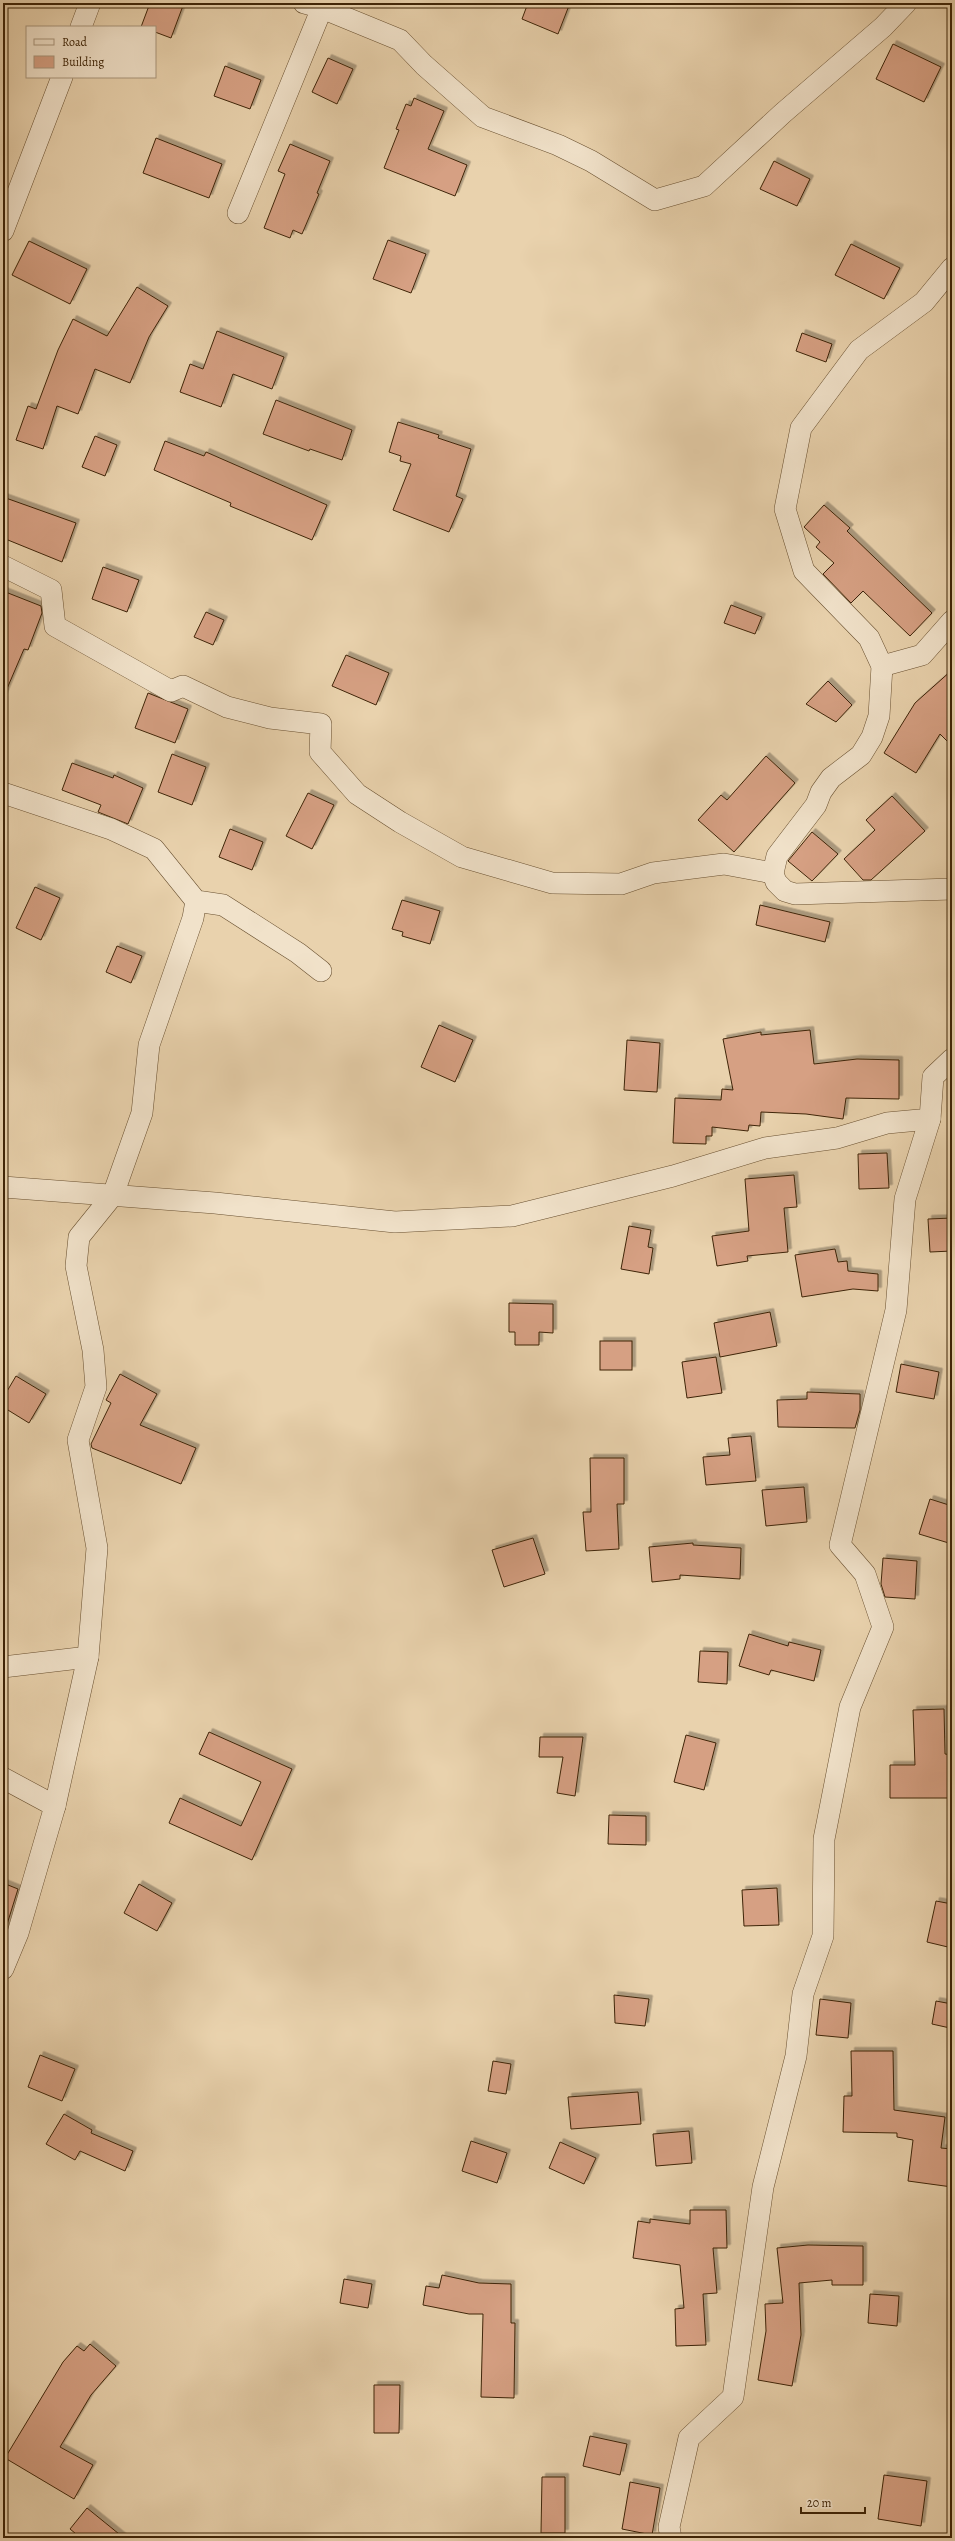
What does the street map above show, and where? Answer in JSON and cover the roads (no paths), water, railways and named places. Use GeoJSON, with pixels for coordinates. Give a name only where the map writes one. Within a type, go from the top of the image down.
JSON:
{"type":"FeatureCollection","features":[{"type":"Feature","properties":{"kind":"street"},"geometry":{"type":"LineString","coordinates":[[81,26],[90,3]]}},
{"type":"Feature","properties":{"kind":"street"},"geometry":{"type":"LineString","coordinates":[[238,214],[313,5],[400,40],[424,65],[482,117],[558,145],[591,161],[655,200],[704,186],[783,113],[884,27],[906,3]]}},
{"type":"Feature","properties":{"kind":"street"},"geometry":{"type":"LineString","coordinates":[[3,231],[62,78]]}},
{"type":"Feature","properties":{"kind":"street"},"geometry":{"type":"LineString","coordinates":[[952,268],[924,302],[859,350],[801,428],[785,509],[804,570],[869,638],[882,666],[879,716],[872,737],[861,755],[831,778],[821,792],[816,805],[777,856],[772,873],[776,882],[785,891],[795,894],[952,889]]}},
{"type":"Feature","properties":{"kind":"street"},"geometry":{"type":"LineString","coordinates":[[3,566],[51,590],[55,626],[171,691],[183,686],[227,706],[270,718],[321,724],[320,752],[356,794],[400,822],[462,856],[552,883],[621,884],[653,873],[724,864],[772,873]]}},
{"type":"Feature","properties":{"kind":"street"},"geometry":{"type":"LineString","coordinates":[[882,666],[922,655],[952,621]]}},
{"type":"Feature","properties":{"kind":"street"},"geometry":{"type":"LineString","coordinates":[[3,793],[111,829],[154,849],[196,901],[223,905],[321,971]]}},
{"type":"Feature","properties":{"kind":"street"},"geometry":{"type":"LineString","coordinates":[[3,1969],[18,1933],[55,1806],[88,1657],[97,1548],[78,1440],[96,1387],[93,1350],[76,1266],[79,1237],[113,1195],[142,1113],[149,1045],[193,918],[196,901]]}},
{"type":"Feature","properties":{"kind":"street"},"geometry":{"type":"LineString","coordinates":[[671,2538],[669,2527],[690,2438],[733,2397],[763,2187],[796,2056],[803,1994],[823,1936],[824,1839],[850,1707],[883,1627],[864,1574],[840,1545],[896,1310],[905,1200],[930,1119],[934,1077],[952,1059]]}},
{"type":"Feature","properties":{"kind":"street"},"geometry":{"type":"LineString","coordinates":[[3,1187],[215,1203],[395,1222],[512,1216],[673,1176],[765,1148],[837,1138],[887,1123],[930,1119]]}},
{"type":"Feature","properties":{"kind":"street"},"geometry":{"type":"LineString","coordinates":[[3,1667],[88,1657]]}},
{"type":"Feature","properties":{"kind":"street"},"geometry":{"type":"LineString","coordinates":[[3,1778],[55,1806]]}}]}
